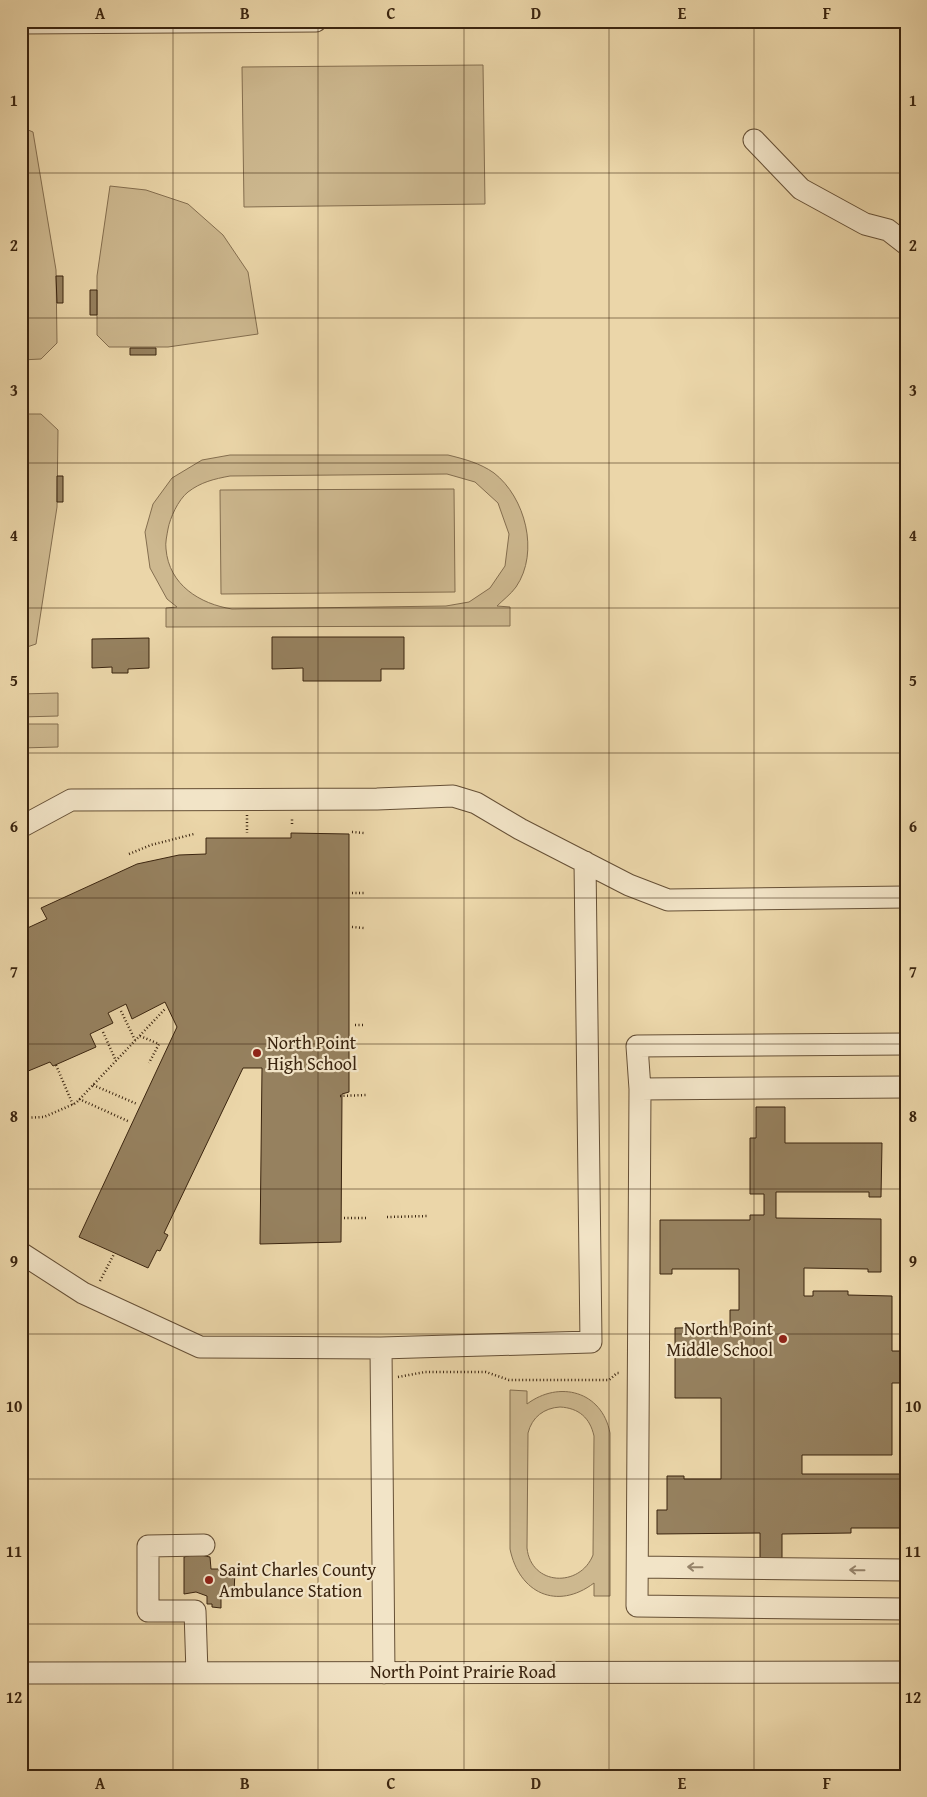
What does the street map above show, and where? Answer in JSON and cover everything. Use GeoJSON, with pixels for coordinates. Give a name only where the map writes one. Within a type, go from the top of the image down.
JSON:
{"type":"FeatureCollection","features":[{"type":"Feature","properties":{"kind":"street"},"geometry":{"type":"LineString","coordinates":[[21,24],[316,21]]}},
{"type":"Feature","properties":{"kind":"street"},"geometry":{"type":"LineString","coordinates":[[754,140],[801,189],[865,224],[888,230],[906,244]]}},
{"type":"Feature","properties":{"kind":"street"},"geometry":{"type":"LineString","coordinates":[[21,827],[71,800],[377,799],[453,796],[476,803],[520,829],[628,886],[668,900],[906,897]]}},
{"type":"Feature","properties":{"kind":"street"},"geometry":{"type":"LineString","coordinates":[[21,1253],[83,1293],[200,1347],[381,1348],[591,1342],[585,862]]}},
{"type":"Feature","properties":{"kind":"street"},"geometry":{"type":"LineString","coordinates":[[906,1044],[638,1046],[640,1090],[637,1606],[906,1609]]}},
{"type":"Feature","properties":{"kind":"street"},"geometry":{"type":"LineString","coordinates":[[640,1090],[906,1086]]}},
{"type":"Feature","properties":{"kind":"street"},"geometry":{"type":"LineString","coordinates":[[381,1348],[384,1672]]}},
{"type":"Feature","properties":{"kind":"street"},"geometry":{"type":"LineString","coordinates":[[197,1673],[195,1611],[148,1611],[148,1546],[204,1545]]}},
{"type":"Feature","properties":{"kind":"street"},"geometry":{"type":"LineString","coordinates":[[638,1566],[906,1570]]}},
{"type":"Feature","properties":{"kind":"street","name":"North Point Prairie Road"},"geometry":{"type":"LineString","coordinates":[[21,1673],[906,1672]]}},
{"type":"Feature","properties":{"kind":"path"},"geometry":{"type":"LineString","coordinates":[[247,811],[247,833]]}},
{"type":"Feature","properties":{"kind":"path"},"geometry":{"type":"LineString","coordinates":[[352,832],[364,833]]}},
{"type":"Feature","properties":{"kind":"path"},"geometry":{"type":"LineString","coordinates":[[129,854],[151,845],[194,834]]}},
{"type":"Feature","properties":{"kind":"path"},"geometry":{"type":"LineString","coordinates":[[352,893],[364,893]]}},
{"type":"Feature","properties":{"kind":"path"},"geometry":{"type":"LineString","coordinates":[[352,927],[364,928]]}},
{"type":"Feature","properties":{"kind":"path"},"geometry":{"type":"LineString","coordinates":[[21,1118],[44,1116],[72,1105],[165,1009]]}},
{"type":"Feature","properties":{"kind":"path"},"geometry":{"type":"LineString","coordinates":[[121,1012],[135,1040]]}},
{"type":"Feature","properties":{"kind":"path"},"geometry":{"type":"LineString","coordinates":[[355,1025],[365,1025]]}},
{"type":"Feature","properties":{"kind":"path"},"geometry":{"type":"LineString","coordinates":[[103,1032],[116,1061]]}},
{"type":"Feature","properties":{"kind":"path"},"geometry":{"type":"LineString","coordinates":[[140,1036],[159,1044],[149,1063]]}},
{"type":"Feature","properties":{"kind":"path"},"geometry":{"type":"LineString","coordinates":[[56,1065],[72,1105]]}},
{"type":"Feature","properties":{"kind":"path"},"geometry":{"type":"LineString","coordinates":[[92,1085],[137,1104]]}},
{"type":"Feature","properties":{"kind":"path"},"geometry":{"type":"LineString","coordinates":[[340,1096],[366,1095]]}},
{"type":"Feature","properties":{"kind":"path"},"geometry":{"type":"LineString","coordinates":[[79,1099],[130,1122]]}},
{"type":"Feature","properties":{"kind":"path"},"geometry":{"type":"LineString","coordinates":[[386,1217],[429,1216]]}},
{"type":"Feature","properties":{"kind":"path"},"geometry":{"type":"LineString","coordinates":[[344,1218],[366,1218]]}},
{"type":"Feature","properties":{"kind":"path"},"geometry":{"type":"LineString","coordinates":[[99,1284],[114,1254]]}},
{"type":"Feature","properties":{"kind":"path"},"geometry":{"type":"LineString","coordinates":[[394,1377],[404,1377],[425,1372],[486,1372],[509,1380],[610,1380],[617,1373],[625,1373]]}},
{"type":"Feature","properties":{"kind":"shaded area"},"geometry":{"type":"Polygon","coordinates":[[[483,65],[485,204],[244,207],[242,67],[483,65]]]}},
{"type":"Feature","properties":{"kind":"shaded area"},"geometry":{"type":"Polygon","coordinates":[[[21,127],[33,132],[56,270],[57,343],[41,359],[21,360],[21,127]]]}},
{"type":"Feature","properties":{"kind":"shaded area"},"geometry":{"type":"Polygon","coordinates":[[[110,186],[146,190],[188,204],[223,235],[248,272],[258,334],[168,347],[109,347],[97,335],[97,276],[110,186]]]}},
{"type":"Feature","properties":{"kind":"shaded area"},"geometry":{"type":"Polygon","coordinates":[[[21,414],[41,414],[58,430],[57,507],[36,644],[21,649],[21,414]]]}},
{"type":"Feature","properties":{"kind":"shaded area"},"geometry":{"type":"Polygon","coordinates":[[[230,455],[448,455],[483,467],[494,473],[505,483],[521,510],[526,526],[527,558],[523,573],[514,590],[497,606],[510,607],[510,626],[166,627],[166,608],[177,607],[167,599],[150,568],[145,532],[153,504],[172,478],[202,460],[230,455]],[[447,474],[230,476],[213,480],[203,483],[188,492],[175,509],[166,539],[168,562],[173,573],[188,591],[209,603],[232,609],[446,606],[469,602],[490,588],[505,566],[509,534],[498,503],[475,482],[447,474]]]}},
{"type":"Feature","properties":{"kind":"shaded area"},"geometry":{"type":"Polygon","coordinates":[[[454,489],[455,592],[221,594],[220,490],[454,489]]]}},
{"type":"Feature","properties":{"kind":"shaded area"},"geometry":{"type":"Polygon","coordinates":[[[58,693],[58,716],[21,717],[21,694],[58,693]]]}},
{"type":"Feature","properties":{"kind":"shaded area"},"geometry":{"type":"Polygon","coordinates":[[[21,724],[58,724],[58,747],[21,748],[21,724]]]}},
{"type":"Feature","properties":{"kind":"shaded area"},"geometry":{"type":"Polygon","coordinates":[[[510,1390],[527,1391],[527,1404],[552,1392],[578,1394],[589,1399],[598,1407],[610,1433],[610,1596],[594,1596],[594,1583],[567,1596],[554,1596],[542,1593],[522,1577],[510,1549],[510,1390]],[[560,1407],[544,1411],[532,1422],[528,1433],[527,1548],[530,1561],[537,1570],[546,1576],[557,1578],[578,1573],[587,1566],[593,1555],[594,1436],[590,1424],[583,1415],[560,1407]]]}},
{"type":"Feature","properties":{"kind":"building"},"geometry":{"type":"Polygon","coordinates":[[[56,276],[63,276],[63,303],[57,303],[56,276]]]}},
{"type":"Feature","properties":{"kind":"building"},"geometry":{"type":"Polygon","coordinates":[[[90,290],[97,290],[97,315],[90,315],[90,290]]]}},
{"type":"Feature","properties":{"kind":"building"},"geometry":{"type":"Polygon","coordinates":[[[130,348],[156,348],[156,355],[130,355],[130,348]]]}},
{"type":"Feature","properties":{"kind":"building"},"geometry":{"type":"Polygon","coordinates":[[[57,476],[63,476],[63,502],[57,502],[57,476]]]}},
{"type":"Feature","properties":{"kind":"building"},"geometry":{"type":"Polygon","coordinates":[[[272,637],[404,637],[404,669],[381,669],[381,681],[303,681],[303,668],[272,669],[272,637]]]}},
{"type":"Feature","properties":{"kind":"building"},"geometry":{"type":"Polygon","coordinates":[[[149,638],[149,668],[128,669],[128,673],[112,673],[112,667],[92,668],[92,639],[149,638]]]}},
{"type":"Feature","properties":{"kind":"building","name":"North Point High School"},"geometry":{"type":"Polygon","coordinates":[[[291,833],[349,834],[349,1092],[342,1094],[341,1242],[260,1244],[262,1068],[243,1068],[164,1233],[168,1235],[160,1251],[157,1250],[148,1268],[79,1237],[177,1027],[165,1002],[132,1019],[126,1004],[108,1013],[113,1023],[90,1034],[96,1047],[53,1066],[50,1062],[21,1074],[21,931],[47,919],[41,908],[137,864],[179,855],[206,854],[206,838],[291,838],[291,833]]]}},
{"type":"Feature","properties":{"kind":"building","name":"North Point Middle School"},"geometry":{"type":"Polygon","coordinates":[[[756,1107],[785,1107],[785,1143],[882,1143],[881,1197],[869,1197],[869,1192],[776,1192],[776,1218],[881,1219],[881,1272],[868,1272],[868,1269],[804,1268],[804,1296],[813,1296],[813,1291],[848,1291],[848,1295],[892,1296],[892,1351],[900,1351],[900,1383],[892,1383],[892,1455],[802,1455],[802,1474],[900,1474],[900,1528],[851,1528],[851,1533],[782,1534],[782,1564],[760,1564],[760,1533],[657,1534],[657,1510],[667,1510],[667,1476],[684,1476],[684,1479],[721,1479],[721,1398],[675,1398],[675,1328],[730,1327],[730,1310],[739,1310],[739,1269],[672,1269],[672,1274],[660,1274],[660,1220],[750,1220],[750,1215],[764,1215],[764,1194],[750,1194],[750,1138],[756,1138],[756,1107]]]}},
{"type":"Feature","properties":{"kind":"building","name":"Saint Charles County Ambulance Station"},"geometry":{"type":"Polygon","coordinates":[[[196,1554],[210,1557],[211,1569],[235,1569],[234,1595],[221,1595],[221,1608],[212,1607],[212,1604],[207,1604],[207,1596],[196,1592],[184,1594],[184,1557],[196,1554]]]}},
{"type":"Feature","properties":{"kind":"place","name":"North Point High School"},"geometry":{"type":"Point","coordinates":[257,1053]}},
{"type":"Feature","properties":{"kind":"place","name":"North Point Middle School"},"geometry":{"type":"Point","coordinates":[783,1339]}},
{"type":"Feature","properties":{"kind":"place","name":"Saint Charles County Ambulance Station"},"geometry":{"type":"Point","coordinates":[209,1580]}}]}
